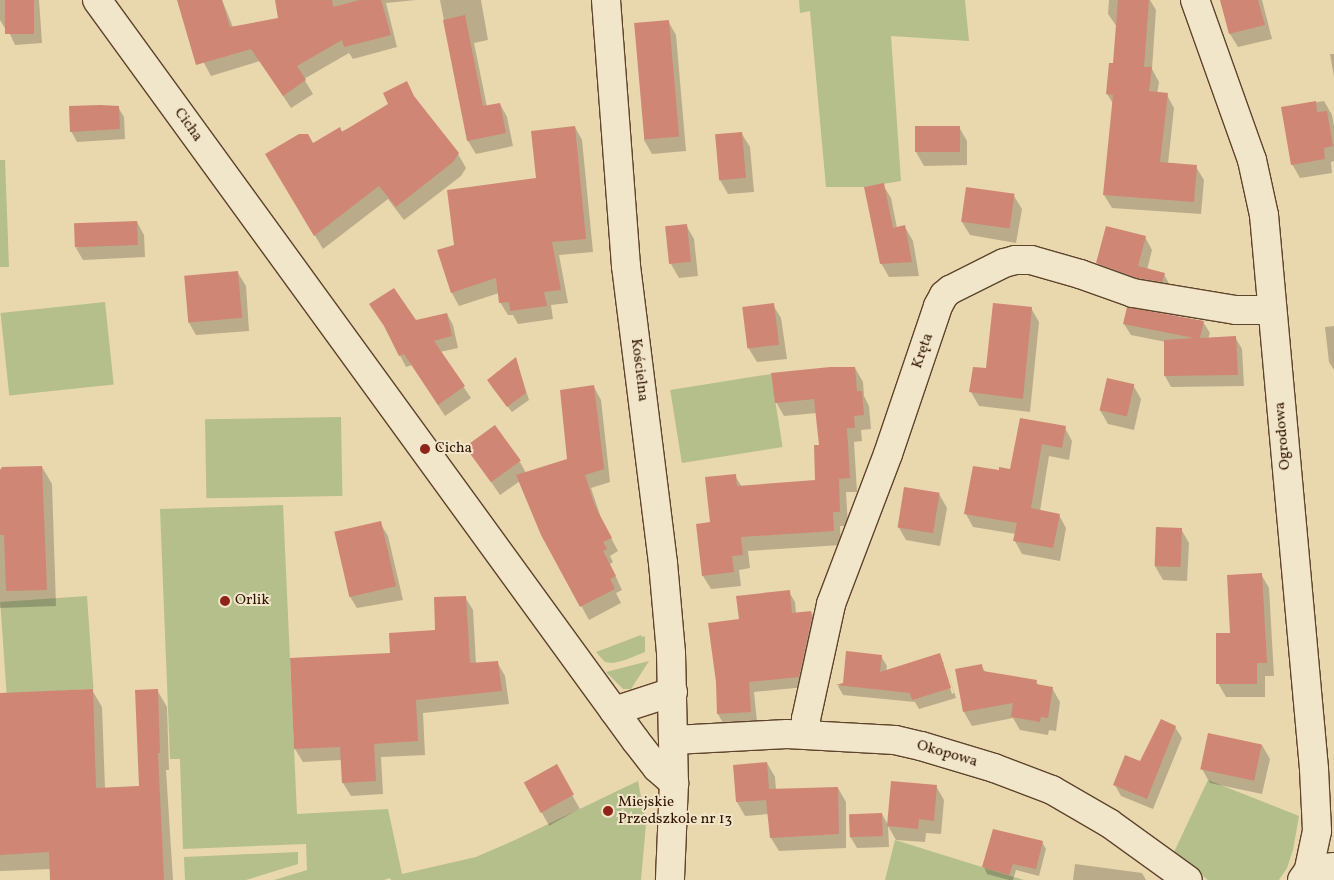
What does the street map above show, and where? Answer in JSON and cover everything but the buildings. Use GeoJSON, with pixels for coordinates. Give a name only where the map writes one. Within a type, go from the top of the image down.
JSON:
{"type":"FeatureCollection","features":[{"type":"Feature","properties":{"kind":"street","name":"Cicha"},"geometry":{"type":"LineString","coordinates":[[97,0],[614,711],[657,768],[674,783]]}},
{"type":"Feature","properties":{"kind":"street","name":"Kościelna"},"geometry":{"type":"LineString","coordinates":[[606,0],[626,266],[663,563],[673,692],[674,783],[670,880]]}},
{"type":"Feature","properties":{"kind":"street","name":"Ogrodowa"},"geometry":{"type":"LineString","coordinates":[[1194,0],[1258,180],[1264,215],[1314,769],[1317,831],[1315,872]]}},
{"type":"Feature","properties":{"kind":"street","name":"Kręta"},"geometry":{"type":"LineString","coordinates":[[806,735],[806,719],[834,596],[888,454],[938,306],[944,295],[950,290],[1004,263],[1015,260],[1031,260],[1080,274],[1133,293],[1236,310],[1272,310]]}},
{"type":"Feature","properties":{"kind":"street"},"geometry":{"type":"LineString","coordinates":[[614,711],[673,692]]}},
{"type":"Feature","properties":{"kind":"street","name":"Okopowa"},"geometry":{"type":"LineString","coordinates":[[674,740],[806,735],[895,740],[966,759],[1025,779],[1086,808],[1142,845],[1188,880]]}},
{"type":"Feature","properties":{"kind":"green space"},"geometry":{"type":"Polygon","coordinates":[[[799,0],[965,0],[969,41],[891,36],[901,181],[864,187],[826,187],[810,11],[800,13],[799,0]]]}},
{"type":"Feature","properties":{"kind":"green space"},"geometry":{"type":"Polygon","coordinates":[[[0,160],[5,160],[9,267],[0,267],[0,160]]]}},
{"type":"Feature","properties":{"kind":"green space"},"geometry":{"type":"Polygon","coordinates":[[[105,302],[114,385],[9,396],[1,313],[105,302]]]}},
{"type":"Feature","properties":{"kind":"green space"},"geometry":{"type":"Polygon","coordinates":[[[771,374],[783,447],[682,463],[670,390],[771,374]]]}},
{"type":"Feature","properties":{"kind":"green space"},"geometry":{"type":"Polygon","coordinates":[[[341,417],[342,496],[206,498],[205,419],[341,417]]]}},
{"type":"Feature","properties":{"kind":"green space"},"geometry":{"type":"Polygon","coordinates":[[[283,505],[297,814],[388,809],[402,874],[476,857],[638,781],[646,824],[641,880],[391,880],[390,878],[384,880],[274,880],[307,870],[306,844],[183,849],[180,759],[170,759],[160,509],[283,505]]]}},
{"type":"Feature","properties":{"kind":"green space"},"geometry":{"type":"Polygon","coordinates":[[[87,596],[93,689],[7,695],[0,602],[87,596]]]}},
{"type":"Feature","properties":{"kind":"green space"},"geometry":{"type":"Polygon","coordinates":[[[641,635],[642,637],[645,636],[645,652],[625,660],[613,663],[605,662],[596,652],[641,635]]]}},
{"type":"Feature","properties":{"kind":"green space"},"geometry":{"type":"Polygon","coordinates":[[[649,661],[631,689],[623,689],[606,672],[649,661]]]}},
{"type":"Feature","properties":{"kind":"green space"},"geometry":{"type":"Polygon","coordinates":[[[1208,780],[1299,816],[1293,850],[1287,868],[1279,880],[1208,880],[1174,852],[1208,780]]]}},
{"type":"Feature","properties":{"kind":"green space"},"geometry":{"type":"Polygon","coordinates":[[[895,840],[1024,880],[885,880],[895,840]]]}},
{"type":"Feature","properties":{"kind":"green space"},"geometry":{"type":"Polygon","coordinates":[[[298,852],[298,864],[246,880],[185,880],[184,857],[298,852]]]}},
{"type":"Feature","properties":{"kind":"place","name":"Cicha"},"geometry":{"type":"Point","coordinates":[425,449]}},
{"type":"Feature","properties":{"kind":"place","name":"Orlik"},"geometry":{"type":"Point","coordinates":[225,601]}},
{"type":"Feature","properties":{"kind":"place","name":"Miejskie Przedszkole nr 13"},"geometry":{"type":"Point","coordinates":[608,811]}}]}
